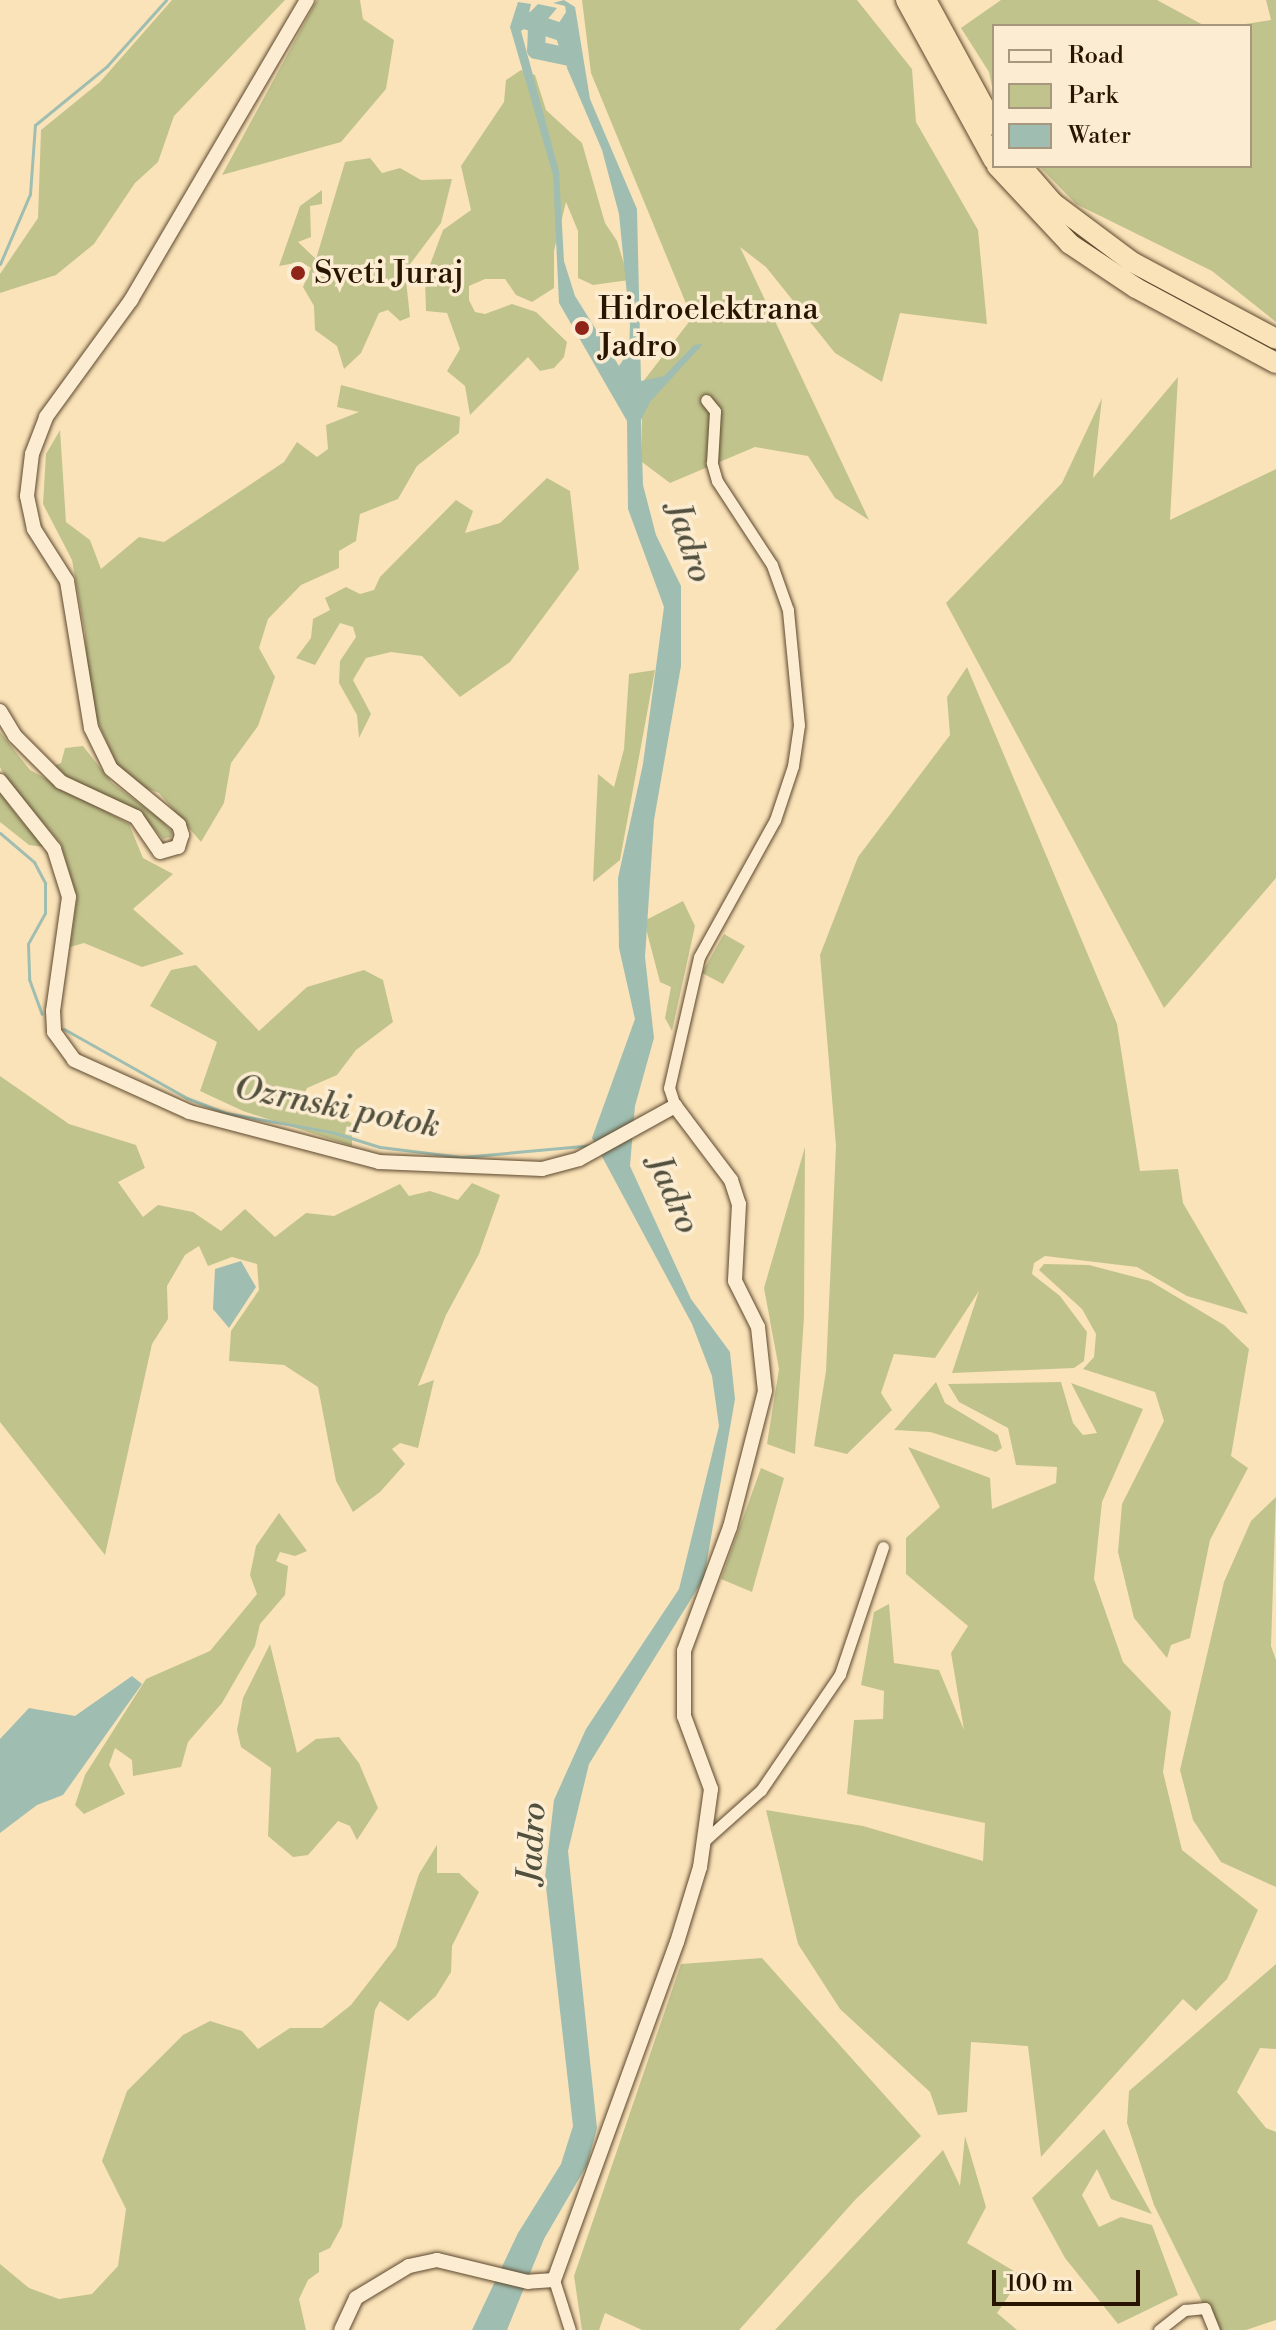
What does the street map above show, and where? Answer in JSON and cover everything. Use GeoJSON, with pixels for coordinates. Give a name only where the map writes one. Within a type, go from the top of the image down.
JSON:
{"type":"FeatureCollection","features":[{"type":"Feature","properties":{"kind":"highway"},"geometry":{"type":"LineString","coordinates":[[906,0],[992,122]]}},
{"type":"Feature","properties":{"kind":"highway"},"geometry":{"type":"LineString","coordinates":[[926,0],[935,37],[992,156]]}},
{"type":"Feature","properties":{"kind":"highway"},"geometry":{"type":"LineString","coordinates":[[1000,168],[1136,288],[1276,363]]}},
{"type":"Feature","properties":{"kind":"highway"},"geometry":{"type":"LineString","coordinates":[[1023,168],[1076,236],[1132,262],[1276,339]]}},
{"type":"Feature","properties":{"kind":"street"},"geometry":{"type":"LineString","coordinates":[[0,711],[15,736],[61,782],[136,817],[160,852],[178,847],[182,835],[179,825],[111,769],[91,728],[67,581],[34,529],[29,507],[32,454],[46,417],[131,300],[307,0]]}},
{"type":"Feature","properties":{"kind":"street"},"geometry":{"type":"LineString","coordinates":[[570,2330],[554,2280],[677,1942],[704,1841],[711,1789],[684,1716],[684,1651],[730,1527],[765,1391],[758,1327],[735,1281],[739,1229],[735,1192],[701,1135],[675,1106],[669,1088],[699,957],[775,820],[793,766],[799,725],[788,610],[772,565],[717,481],[715,411],[706,400]]}},
{"type":"Feature","properties":{"kind":"street"},"geometry":{"type":"LineString","coordinates":[[0,781],[54,849],[69,897],[53,1011],[54,1032],[74,1060],[189,1112],[379,1162],[542,1169],[579,1159],[675,1106]]}},
{"type":"Feature","properties":{"kind":"street"},"geometry":{"type":"LineString","coordinates":[[704,1841],[761,1790],[840,1674],[883,1547]]}},
{"type":"Feature","properties":{"kind":"street"},"geometry":{"type":"LineString","coordinates":[[341,2330],[356,2298],[409,2266],[437,2260],[493,2271],[528,2282],[554,2280]]}},
{"type":"Feature","properties":{"kind":"street"},"geometry":{"type":"LineString","coordinates":[[1159,2330],[1185,2310],[1205,2308],[1214,2330]]}},
{"type":"Feature","properties":{"kind":"green space"},"geometry":{"type":"Polygon","coordinates":[[[172,0],[285,0],[174,116],[158,162],[135,183],[94,244],[56,275],[0,293],[0,274],[38,218],[41,130],[100,82],[172,0]]]}},
{"type":"Feature","properties":{"kind":"green space"},"geometry":{"type":"Polygon","coordinates":[[[317,0],[360,0],[363,19],[394,40],[386,89],[341,142],[222,175],[317,0]]]}},
{"type":"Feature","properties":{"kind":"green space"},"geometry":{"type":"Polygon","coordinates":[[[582,0],[857,0],[912,69],[916,122],[978,230],[987,324],[900,313],[882,382],[835,353],[766,267],[740,247],[869,520],[835,498],[808,456],[755,447],[670,483],[642,462],[642,383],[692,318],[591,73],[582,0]]]}},
{"type":"Feature","properties":{"kind":"green space"},"geometry":{"type":"Polygon","coordinates":[[[1001,0],[1157,0],[1201,24],[992,24],[992,86],[989,72],[961,28],[1001,0]]]}},
{"type":"Feature","properties":{"kind":"green space"},"geometry":{"type":"Polygon","coordinates":[[[1266,0],[1276,0],[1276,322],[1212,271],[1076,204],[1041,168],[1252,168],[1252,24],[1246,24],[1271,20],[1266,0]]]}},
{"type":"Feature","properties":{"kind":"green space"},"geometry":{"type":"Polygon","coordinates":[[[521,70],[535,75],[546,110],[582,143],[605,223],[617,241],[629,280],[593,285],[578,278],[578,231],[566,202],[554,251],[554,288],[532,302],[516,295],[505,279],[485,279],[469,286],[469,300],[475,312],[485,314],[512,304],[536,312],[567,342],[564,357],[554,368],[540,371],[528,357],[470,415],[465,386],[447,371],[460,349],[447,313],[426,311],[425,278],[443,230],[471,210],[461,166],[504,102],[506,80],[521,70]]]}},
{"type":"Feature","properties":{"kind":"green space"},"geometry":{"type":"Polygon","coordinates":[[[370,158],[382,173],[400,168],[421,180],[452,179],[441,223],[405,271],[410,317],[400,321],[388,310],[379,313],[361,353],[344,369],[337,346],[315,330],[314,306],[303,287],[311,268],[301,262],[279,266],[300,206],[322,190],[322,204],[310,206],[311,237],[298,242],[316,259],[345,162],[370,158]]]}},
{"type":"Feature","properties":{"kind":"green space"},"geometry":{"type":"Polygon","coordinates":[[[1178,377],[1170,520],[1276,469],[1276,878],[1164,1008],[946,603],[1062,483],[1102,398],[1093,478],[1178,377]]]}},
{"type":"Feature","properties":{"kind":"green space"},"geometry":{"type":"Polygon","coordinates":[[[341,385],[460,417],[459,433],[417,466],[398,499],[360,514],[356,541],[339,551],[339,568],[301,585],[268,619],[259,648],[275,677],[258,726],[231,763],[224,803],[201,842],[159,793],[139,786],[119,769],[89,702],[85,633],[72,560],[43,504],[46,454],[60,430],[66,522],[90,540],[101,569],[139,537],[164,542],[284,462],[297,442],[317,457],[328,449],[326,425],[359,412],[337,407],[341,385]]]}},
{"type":"Feature","properties":{"kind":"green space"},"geometry":{"type":"Polygon","coordinates":[[[547,478],[570,491],[579,569],[510,662],[460,697],[422,656],[391,652],[366,658],[353,680],[371,714],[359,738],[357,715],[339,683],[340,661],[356,637],[353,627],[340,623],[315,665],[296,658],[311,638],[313,619],[330,610],[325,598],[346,587],[360,594],[374,590],[380,577],[456,500],[473,511],[465,533],[500,523],[547,478]]]}},
{"type":"Feature","properties":{"kind":"green space"},"geometry":{"type":"Polygon","coordinates":[[[967,667],[1117,1024],[1140,1171],[1178,1169],[1183,1203],[1248,1314],[1187,1296],[1137,1267],[1045,1256],[1034,1263],[1032,1274],[1060,1296],[1087,1332],[1084,1361],[1074,1368],[952,1373],[979,1291],[935,1358],[894,1354],[881,1393],[892,1410],[847,1454],[814,1446],[826,1371],[836,1146],[820,955],[858,857],[950,735],[947,697],[967,667]]]}},
{"type":"Feature","properties":{"kind":"green space"},"geometry":{"type":"Polygon","coordinates":[[[655,670],[620,860],[593,882],[598,774],[614,787],[624,749],[629,674],[655,670]]]}},
{"type":"Feature","properties":{"kind":"green space"},"geometry":{"type":"Polygon","coordinates":[[[0,732],[30,770],[129,824],[143,858],[173,874],[133,909],[184,954],[142,967],[84,943],[70,947],[77,898],[61,844],[0,767],[0,732]]]}},
{"type":"Feature","properties":{"kind":"green space"},"geometry":{"type":"Polygon","coordinates":[[[83,746],[112,783],[160,819],[172,832],[171,837],[163,839],[138,810],[78,785],[53,766],[61,763],[65,748],[83,746]]]}},
{"type":"Feature","properties":{"kind":"green space"},"geometry":{"type":"Polygon","coordinates":[[[0,793],[44,847],[29,845],[0,822],[0,793]]]}},
{"type":"Feature","properties":{"kind":"green space"},"geometry":{"type":"Polygon","coordinates":[[[683,901],[695,926],[672,1031],[665,1018],[671,987],[660,982],[644,921],[683,901]]]}},
{"type":"Feature","properties":{"kind":"green space"},"geometry":{"type":"Polygon","coordinates":[[[724,934],[745,946],[723,984],[702,973],[724,934]]]}},
{"type":"Feature","properties":{"kind":"green space"},"geometry":{"type":"Polygon","coordinates":[[[196,965],[259,1031],[307,987],[364,970],[383,980],[393,1022],[356,1050],[337,1075],[307,1088],[301,1101],[352,1123],[352,1146],[243,1111],[200,1091],[217,1042],[150,1006],[171,970],[196,965]]]}},
{"type":"Feature","properties":{"kind":"green space"},"geometry":{"type":"Polygon","coordinates":[[[0,1076],[69,1124],[136,1145],[145,1168],[118,1182],[143,1217],[158,1205],[193,1212],[221,1231],[245,1209],[275,1237],[306,1213],[334,1216],[400,1184],[409,1196],[430,1191],[458,1200],[472,1183],[500,1195],[479,1254],[446,1315],[418,1386],[434,1380],[418,1448],[400,1443],[392,1449],[405,1464],[380,1492],[353,1512],[336,1481],[318,1387],[284,1365],[229,1361],[231,1331],[259,1290],[257,1264],[232,1257],[208,1266],[199,1246],[185,1255],[167,1286],[168,1319],[152,1344],[105,1555],[0,1422],[0,1076]]]}},
{"type":"Feature","properties":{"kind":"green space"},"geometry":{"type":"Polygon","coordinates":[[[805,1147],[804,1317],[795,1454],[767,1444],[779,1369],[764,1288],[805,1147]]]}},
{"type":"Feature","properties":{"kind":"green space"},"geometry":{"type":"Polygon","coordinates":[[[1044,1264],[1089,1265],[1150,1281],[1224,1325],[1249,1349],[1231,1456],[1248,1468],[1210,1540],[1190,1638],[1171,1645],[1167,1658],[1134,1618],[1118,1552],[1122,1504],[1164,1421],[1155,1392],[1083,1369],[1094,1357],[1096,1334],[1082,1309],[1039,1270],[1044,1264]]]}},
{"type":"Feature","properties":{"kind":"green space"},"geometry":{"type":"Polygon","coordinates":[[[936,1382],[945,1403],[998,1435],[1002,1448],[996,1452],[930,1432],[894,1430],[936,1382]]]}},
{"type":"Feature","properties":{"kind":"green space"},"geometry":{"type":"Polygon","coordinates":[[[1061,1382],[1073,1423],[1083,1435],[1097,1433],[1071,1383],[1143,1409],[1102,1502],[1094,1579],[1123,1662],[1171,1712],[1163,1772],[1182,1850],[1258,1910],[1227,1979],[1196,2011],[1183,1999],[1041,2157],[1028,2046],[971,2042],[967,2112],[938,2115],[930,2092],[840,2009],[798,1944],[766,1810],[863,1826],[983,1861],[985,1823],[847,1794],[854,1720],[883,1719],[884,1691],[861,1685],[874,1612],[889,1604],[894,1663],[939,1670],[964,1730],[951,1653],[968,1626],[906,1574],[906,1538],[940,1507],[908,1447],[990,1478],[992,1509],[1056,1483],[1057,1467],[1016,1465],[1008,1428],[959,1402],[948,1384],[1061,1382]]]}},
{"type":"Feature","properties":{"kind":"green space"},"geometry":{"type":"Polygon","coordinates":[[[761,1468],[784,1478],[752,1592],[721,1579],[761,1468]]]}},
{"type":"Feature","properties":{"kind":"green space"},"geometry":{"type":"Polygon","coordinates":[[[1276,1497],[1271,1646],[1276,1660],[1276,1887],[1221,1862],[1193,1820],[1180,1770],[1224,1582],[1251,1521],[1276,1497]]]}},
{"type":"Feature","properties":{"kind":"green space"},"geometry":{"type":"Polygon","coordinates":[[[279,1513],[307,1551],[295,1556],[280,1552],[276,1561],[288,1566],[285,1595],[260,1624],[255,1646],[222,1703],[188,1742],[181,1767],[133,1776],[132,1760],[115,1748],[109,1765],[125,1794],[84,1814],[75,1805],[85,1775],[146,1679],[210,1651],[257,1594],[250,1575],[256,1546],[279,1513]]]}},
{"type":"Feature","properties":{"kind":"green space"},"geometry":{"type":"Polygon","coordinates":[[[270,1644],[297,1753],[316,1739],[339,1737],[359,1763],[378,1808],[357,1840],[350,1826],[338,1821],[308,1855],[293,1857],[268,1836],[271,1768],[241,1747],[237,1730],[243,1698],[270,1644]]]}},
{"type":"Feature","properties":{"kind":"green space"},"geometry":{"type":"Polygon","coordinates":[[[437,1845],[437,1873],[459,1873],[479,1892],[452,1946],[451,1972],[436,1996],[408,2021],[380,2001],[375,2010],[342,2226],[330,2248],[319,2253],[319,2272],[308,2280],[299,2299],[306,2330],[0,2330],[0,2264],[29,2288],[59,2299],[92,2294],[118,2266],[126,2209],[102,2161],[127,2091],[183,2035],[210,2021],[242,2031],[258,2049],[290,2028],[322,2028],[351,2005],[396,1947],[419,1874],[437,1845]]]}},
{"type":"Feature","properties":{"kind":"green space"},"geometry":{"type":"Polygon","coordinates":[[[762,1958],[921,2136],[855,2200],[739,2330],[642,2330],[605,2313],[599,2330],[582,2330],[574,2276],[681,1964],[762,1958]]]}},
{"type":"Feature","properties":{"kind":"green space"},"geometry":{"type":"Polygon","coordinates":[[[1276,1964],[1276,2049],[1260,2048],[1237,2092],[1266,2128],[1276,2132],[1276,2320],[1246,2330],[1216,2330],[1154,2205],[1127,2123],[1129,2091],[1276,1964]]]}},
{"type":"Feature","properties":{"kind":"green space"},"geometry":{"type":"Polygon","coordinates":[[[1104,2129],[1152,2214],[1111,2199],[1097,2169],[1082,2195],[1099,2227],[1121,2217],[1152,2225],[1178,2295],[1118,2324],[1065,2258],[1032,2198],[1104,2129]]]}},
{"type":"Feature","properties":{"kind":"green space"},"geometry":{"type":"Polygon","coordinates":[[[965,2136],[986,2207],[967,2243],[1022,2276],[997,2313],[1017,2330],[775,2330],[943,2150],[960,2186],[965,2136]]]}},
{"type":"Feature","properties":{"kind":"water","name":"Jadro"},"geometry":{"type":"Polygon","coordinates":[[[564,0],[575,7],[590,99],[637,209],[641,381],[664,376],[694,345],[703,344],[650,402],[641,420],[643,485],[656,535],[681,586],[681,666],[654,820],[645,957],[654,1038],[635,1106],[630,1166],[691,1299],[730,1352],[735,1399],[704,1578],[589,1764],[568,1851],[597,2128],[587,2165],[544,2239],[507,2330],[472,2330],[518,2233],[561,2164],[573,2126],[545,1878],[554,1800],[586,1729],[679,1589],[719,1426],[712,1376],[692,1324],[592,1138],[635,1019],[619,948],[618,878],[643,764],[664,607],[628,509],[627,421],[559,303],[553,175],[510,27],[518,2],[531,4],[529,13],[538,4],[557,8],[532,38],[529,26],[521,31],[559,171],[564,261],[575,296],[619,366],[629,351],[630,325],[619,214],[602,150],[567,68],[563,37],[553,32],[566,12],[565,6],[553,3],[564,0]]]}},
{"type":"Feature","properties":{"kind":"water"},"geometry":{"type":"Polygon","coordinates":[[[241,1261],[256,1287],[229,1328],[213,1309],[215,1269],[241,1261]]]}},
{"type":"Feature","properties":{"kind":"water"},"geometry":{"type":"Polygon","coordinates":[[[132,1676],[142,1684],[63,1795],[37,1805],[0,1833],[0,1739],[29,1708],[75,1716],[132,1676]]]}},
{"type":"Feature","properties":{"kind":"waterway"},"geometry":{"type":"LineString","coordinates":[[0,264],[30,194],[35,125],[107,66],[166,0]]}},
{"type":"Feature","properties":{"kind":"waterway","name":"Jadro"},"geometry":{"type":"LineString","coordinates":[[525,20],[564,33],[569,48]]}},
{"type":"Feature","properties":{"kind":"waterway"},"geometry":{"type":"LineString","coordinates":[[537,26],[536,50],[569,57]]}},
{"type":"Feature","properties":{"kind":"waterway","name":"Ozrnski potok"},"geometry":{"type":"LineString","coordinates":[[0,833],[34,862],[45,883],[45,913],[28,944],[29,979],[42,1014]]}},
{"type":"Feature","properties":{"kind":"waterway","name":"Ozrnski potok"},"geometry":{"type":"LineString","coordinates":[[64,1029],[187,1098],[226,1113],[332,1132],[380,1147],[462,1157],[593,1145]]}},
{"type":"Feature","properties":{"kind":"place","name":"Sveti Juraj"},"geometry":{"type":"Point","coordinates":[298,273]}},
{"type":"Feature","properties":{"kind":"place","name":"Hidroelektrana Jadro"},"geometry":{"type":"Point","coordinates":[582,328]}}]}
